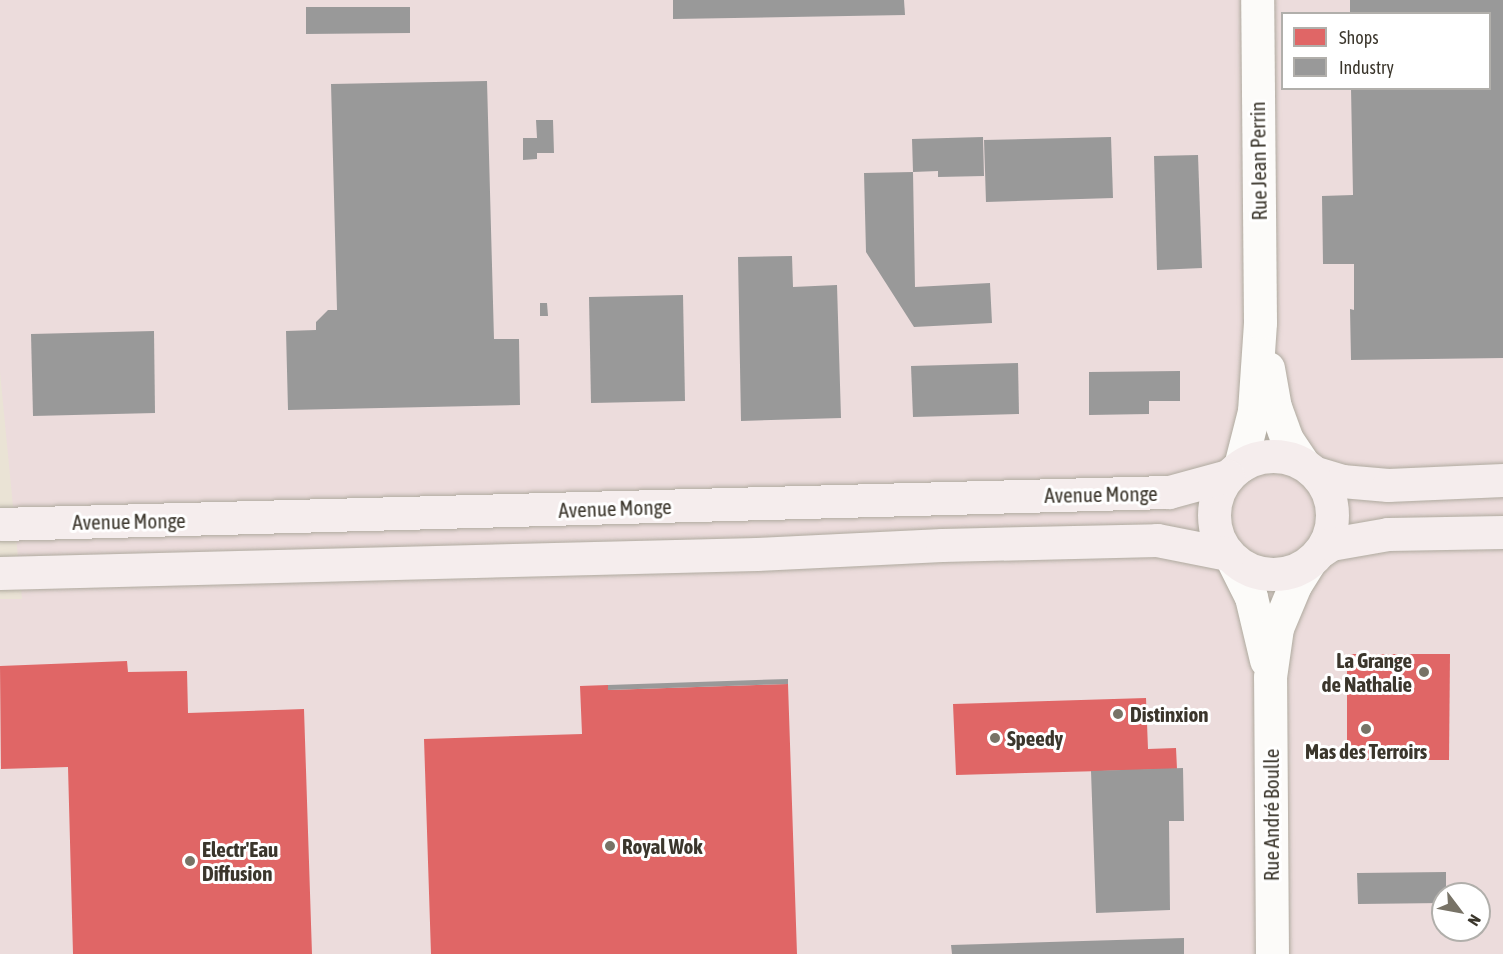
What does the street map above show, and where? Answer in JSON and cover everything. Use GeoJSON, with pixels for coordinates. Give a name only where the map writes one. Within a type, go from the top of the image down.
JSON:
{"type":"FeatureCollection","features":[{"type":"Feature","properties":{"kind":"main road"},"geometry":{"type":"LineString","coordinates":[[1503,480],[1388,485],[1342,481],[1287,457],[1271,455],[1255,458],[1234,471],[1219,491],[1214,507],[1214,524],[1219,540],[1230,556],[1250,570],[1270,575],[1291,572],[1331,544],[1388,534],[1503,532]]}},
{"type":"Feature","properties":{"kind":"main road"},"geometry":{"type":"LineString","coordinates":[[1309,468],[1328,490],[1333,511],[1331,531],[1316,556]]}},
{"type":"Feature","properties":{"kind":"main road","name":"Avenue Monge"},"geometry":{"type":"LineString","coordinates":[[0,524],[1169,492],[1234,471]]}},
{"type":"Feature","properties":{"kind":"main road"},"geometry":{"type":"LineString","coordinates":[[0,573],[734,554],[1157,540],[1230,556]]}},
{"type":"Feature","properties":{"kind":"street","name":"Rue Jean Perrin"},"geometry":{"type":"LineString","coordinates":[[1234,471],[1254,411],[1260,322],[1257,0]]}},
{"type":"Feature","properties":{"kind":"street","name":"Rue Jean Perrin"},"geometry":{"type":"LineString","coordinates":[[1260,322],[1275,407],[1286,438],[1309,468]]}},
{"type":"Feature","properties":{"kind":"street","name":"Rue André Boulle"},"geometry":{"type":"LineString","coordinates":[[1230,556],[1251,597],[1270,677]]}},
{"type":"Feature","properties":{"kind":"street","name":"Rue André Boulle"},"geometry":{"type":"LineString","coordinates":[[1272,954],[1270,677],[1277,628],[1294,585],[1316,556]]}},
{"type":"Feature","properties":{"kind":"shaded area"},"geometry":{"type":"Polygon","coordinates":[[[0,0],[1503,0],[1503,954],[0,954],[0,599],[22,599],[0,372],[0,0]]]}},
{"type":"Feature","properties":{"kind":"building: Shops"},"geometry":{"type":"Polygon","coordinates":[[[1347,654],[1450,654],[1449,760],[1347,760],[1347,654]]]}},
{"type":"Feature","properties":{"kind":"building: Shops","name":"Electr'Eau Diffusion"},"geometry":{"type":"Polygon","coordinates":[[[127,661],[128,672],[187,671],[188,713],[304,709],[312,954],[73,954],[68,767],[1,769],[0,666],[127,661]]]}},
{"type":"Feature","properties":{"kind":"building: Shops","name":"Royal Wok"},"geometry":{"type":"Polygon","coordinates":[[[788,684],[797,954],[431,954],[424,739],[582,734],[580,686],[608,685],[608,690],[788,684]]]}},
{"type":"Feature","properties":{"kind":"building: Shops"},"geometry":{"type":"Polygon","coordinates":[[[1146,698],[1148,749],[1176,748],[1177,769],[956,775],[953,704],[1146,698]]]}},
{"type":"Feature","properties":{"kind":"building: Industry"},"geometry":{"type":"Polygon","coordinates":[[[673,0],[904,0],[905,15],[673,19],[673,0]]]}},
{"type":"Feature","properties":{"kind":"building: Industry"},"geometry":{"type":"Polygon","coordinates":[[[1350,0],[1503,0],[1503,358],[1351,360],[1350,309],[1354,310],[1354,264],[1323,264],[1322,196],[1353,195],[1351,90],[1491,90],[1491,12],[1350,12],[1350,0]]]}},
{"type":"Feature","properties":{"kind":"building: Industry"},"geometry":{"type":"Polygon","coordinates":[[[306,7],[410,7],[410,33],[306,34],[306,7]]]}},
{"type":"Feature","properties":{"kind":"building: Industry"},"geometry":{"type":"Polygon","coordinates":[[[487,81],[494,339],[519,339],[520,405],[288,410],[286,331],[316,330],[316,322],[328,310],[337,310],[331,84],[487,81]]]}},
{"type":"Feature","properties":{"kind":"building: Industry"},"geometry":{"type":"Polygon","coordinates":[[[536,120],[553,120],[554,153],[537,153],[537,159],[523,160],[523,138],[537,138],[536,120]]]}},
{"type":"Feature","properties":{"kind":"building: Industry"},"geometry":{"type":"Polygon","coordinates":[[[983,137],[984,176],[938,177],[938,171],[913,172],[912,139],[983,137]]]}},
{"type":"Feature","properties":{"kind":"building: Industry"},"geometry":{"type":"Polygon","coordinates":[[[1111,137],[1113,198],[986,202],[984,140],[1111,137]]]}},
{"type":"Feature","properties":{"kind":"building: Industry"},"geometry":{"type":"Polygon","coordinates":[[[1198,155],[1202,268],[1157,270],[1154,156],[1198,155]]]}},
{"type":"Feature","properties":{"kind":"building: Industry"},"geometry":{"type":"Polygon","coordinates":[[[913,172],[915,287],[990,283],[992,323],[914,327],[866,252],[864,173],[913,172]]]}},
{"type":"Feature","properties":{"kind":"building: Industry"},"geometry":{"type":"Polygon","coordinates":[[[792,256],[793,287],[837,285],[841,418],[741,421],[738,257],[792,256]]]}},
{"type":"Feature","properties":{"kind":"building: Industry"},"geometry":{"type":"Polygon","coordinates":[[[683,295],[685,401],[591,403],[589,297],[683,295]]]}},
{"type":"Feature","properties":{"kind":"building: Industry"},"geometry":{"type":"Polygon","coordinates":[[[540,303],[547,303],[548,316],[540,316],[540,303]]]}},
{"type":"Feature","properties":{"kind":"building: Industry"},"geometry":{"type":"Polygon","coordinates":[[[154,331],[155,413],[33,416],[31,334],[154,331]]]}},
{"type":"Feature","properties":{"kind":"building: Industry"},"geometry":{"type":"Polygon","coordinates":[[[1018,363],[1019,414],[913,417],[911,366],[1018,363]]]}},
{"type":"Feature","properties":{"kind":"building: Industry"},"geometry":{"type":"Polygon","coordinates":[[[1180,371],[1180,401],[1149,401],[1149,414],[1089,415],[1089,372],[1180,371]]]}},
{"type":"Feature","properties":{"kind":"building: Industry"},"geometry":{"type":"Polygon","coordinates":[[[788,679],[788,684],[608,690],[608,685],[788,679]]]}},
{"type":"Feature","properties":{"kind":"building: Industry"},"geometry":{"type":"Polygon","coordinates":[[[1183,768],[1184,821],[1169,821],[1170,910],[1096,913],[1091,771],[1183,768]]]}},
{"type":"Feature","properties":{"kind":"building: Industry"},"geometry":{"type":"Polygon","coordinates":[[[1446,872],[1446,882],[1431,882],[1431,903],[1358,904],[1357,873],[1446,872]]]}},
{"type":"Feature","properties":{"kind":"building: Industry"},"geometry":{"type":"Polygon","coordinates":[[[1184,938],[1184,954],[952,954],[951,945],[1184,938]]]}},
{"type":"Feature","properties":{"kind":"place","name":"La Grange de Nathalie"},"geometry":{"type":"Point","coordinates":[1424,672]}},
{"type":"Feature","properties":{"kind":"place","name":"Distinxion"},"geometry":{"type":"Point","coordinates":[1118,714]}},
{"type":"Feature","properties":{"kind":"place","name":"Mas des Terroirs"},"geometry":{"type":"Point","coordinates":[1366,729]}},
{"type":"Feature","properties":{"kind":"place","name":"Speedy"},"geometry":{"type":"Point","coordinates":[995,738]}},
{"type":"Feature","properties":{"kind":"place","name":"Royal Wok"},"geometry":{"type":"Point","coordinates":[610,846]}},
{"type":"Feature","properties":{"kind":"place","name":"Electr'Eau Diffusion"},"geometry":{"type":"Point","coordinates":[190,861]}}]}
